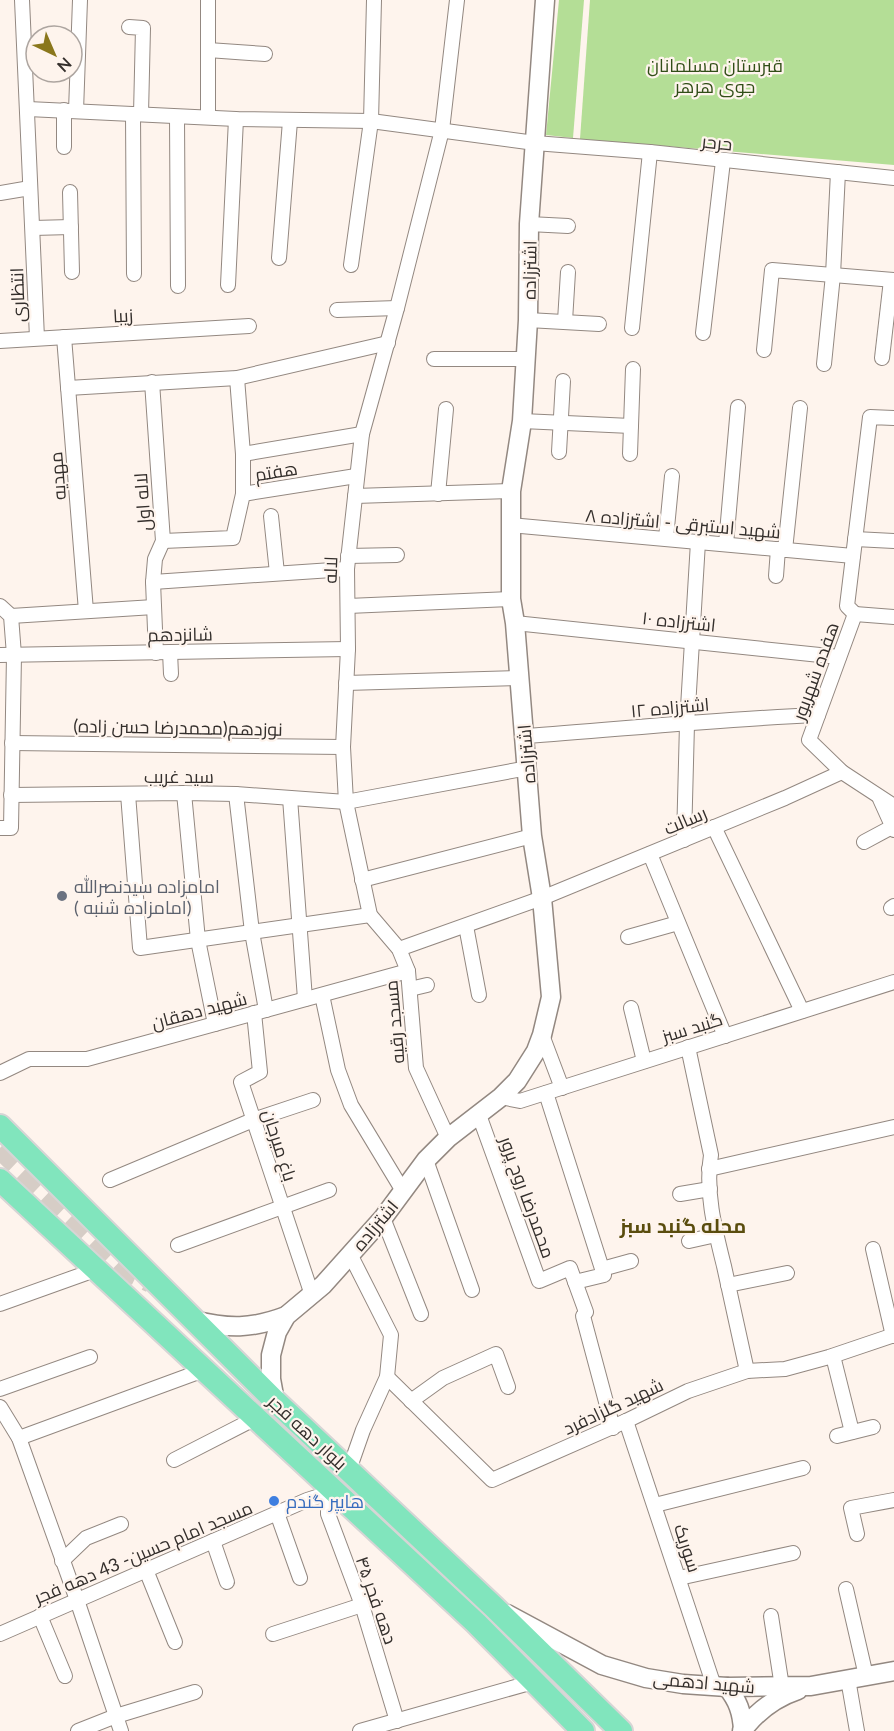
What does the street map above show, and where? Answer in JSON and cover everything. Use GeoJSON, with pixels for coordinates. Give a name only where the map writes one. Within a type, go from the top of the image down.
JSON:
{"type":"FeatureCollection","features":[{"type":"Feature","properties":{"kind":"main road","name":"بلوار دهه فجر"},"geometry":{"type":"LineString","coordinates":[[0,1126],[275,1401],[494,1607],[621,1731]]}},
{"type":"Feature","properties":{"kind":"main road","name":"بلوار دهه فجر"},"geometry":{"type":"LineString","coordinates":[[0,1180],[476,1623],[583,1731]]}},
{"type":"Feature","properties":{"kind":"street","name":"انتظاری"},"geometry":{"type":"LineString","coordinates":[[22,0],[37,338]]}},
{"type":"Feature","properties":{"kind":"street"},"geometry":{"type":"LineString","coordinates":[[64,147],[70,111],[80,0]]}},
{"type":"Feature","properties":{"kind":"street"},"geometry":{"type":"LineString","coordinates":[[208,0],[208,117]]}},
{"type":"Feature","properties":{"kind":"street"},"geometry":{"type":"LineString","coordinates":[[351,265],[371,121],[374,0]]}},
{"type":"Feature","properties":{"kind":"street","name":"لاله"},"geometry":{"type":"LineString","coordinates":[[346,802],[343,747],[348,649],[347,563],[356,476],[362,434],[388,343],[442,130],[457,0]]}},
{"type":"Feature","properties":{"kind":"street","name":"اشترزاده"},"geometry":{"type":"LineString","coordinates":[[275,1401],[271,1378],[271,1355],[277,1332],[286,1316],[312,1296],[383,1218],[426,1160],[448,1138],[501,1097],[517,1081],[543,1035],[551,998],[542,898],[532,836],[512,598],[510,525],[511,491],[522,421],[528,320],[529,224],[545,0]]}},
{"type":"Feature","properties":{"kind":"street"},"geometry":{"type":"LineString","coordinates":[[129,27],[143,28],[137,114],[134,274]]}},
{"type":"Feature","properties":{"kind":"street"},"geometry":{"type":"LineString","coordinates":[[208,50],[265,54]]}},
{"type":"Feature","properties":{"kind":"street","name":"حرحر"},"geometry":{"type":"LineString","coordinates":[[28,109],[290,121],[371,121],[535,143],[650,152],[894,178]]}},
{"type":"Feature","properties":{"kind":"street"},"geometry":{"type":"LineString","coordinates":[[177,117],[178,286]]}},
{"type":"Feature","properties":{"kind":"street"},"geometry":{"type":"LineString","coordinates":[[228,285],[236,119]]}},
{"type":"Feature","properties":{"kind":"street"},"geometry":{"type":"LineString","coordinates":[[279,258],[290,121]]}},
{"type":"Feature","properties":{"kind":"street"},"geometry":{"type":"LineString","coordinates":[[632,328],[650,152]]}},
{"type":"Feature","properties":{"kind":"street"},"geometry":{"type":"LineString","coordinates":[[703,333],[723,161]]}},
{"type":"Feature","properties":{"kind":"street"},"geometry":{"type":"LineString","coordinates":[[824,364],[838,172]]}},
{"type":"Feature","properties":{"kind":"street"},"geometry":{"type":"LineString","coordinates":[[0,193],[30,188]]}},
{"type":"Feature","properties":{"kind":"street"},"geometry":{"type":"LineString","coordinates":[[70,192],[72,272]]}},
{"type":"Feature","properties":{"kind":"street"},"geometry":{"type":"LineString","coordinates":[[529,224],[568,226]]}},
{"type":"Feature","properties":{"kind":"street"},"geometry":{"type":"LineString","coordinates":[[33,228],[71,227]]}},
{"type":"Feature","properties":{"kind":"street"},"geometry":{"type":"LineString","coordinates":[[764,350],[772,270],[893,280],[882,358]]}},
{"type":"Feature","properties":{"kind":"street"},"geometry":{"type":"LineString","coordinates":[[565,321],[568,272]]}},
{"type":"Feature","properties":{"kind":"street"},"geometry":{"type":"LineString","coordinates":[[338,310],[397,308]]}},
{"type":"Feature","properties":{"kind":"street"},"geometry":{"type":"LineString","coordinates":[[528,320],[599,324]]}},
{"type":"Feature","properties":{"kind":"street","name":"زیبا"},"geometry":{"type":"LineString","coordinates":[[0,341],[249,326]]}},
{"type":"Feature","properties":{"kind":"street","name":"مهدیه"},"geometry":{"type":"LineString","coordinates":[[64,337],[86,611]]}},
{"type":"Feature","properties":{"kind":"street"},"geometry":{"type":"LineString","coordinates":[[68,388],[237,378],[388,343]]}},
{"type":"Feature","properties":{"kind":"street"},"geometry":{"type":"LineString","coordinates":[[434,359],[526,359]]}},
{"type":"Feature","properties":{"kind":"street"},"geometry":{"type":"LineString","coordinates":[[630,454],[633,369]]}},
{"type":"Feature","properties":{"kind":"street"},"geometry":{"type":"LineString","coordinates":[[237,378],[243,454],[243,494]]}},
{"type":"Feature","properties":{"kind":"street"},"geometry":{"type":"LineString","coordinates":[[559,452],[563,381]]}},
{"type":"Feature","properties":{"kind":"street","name":"لاله اول"},"geometry":{"type":"LineString","coordinates":[[152,382],[163,541],[155,559],[154,607],[163,652],[171,674]]}},
{"type":"Feature","properties":{"kind":"street"},"geometry":{"type":"LineString","coordinates":[[726,544],[738,407]]}},
{"type":"Feature","properties":{"kind":"street"},"geometry":{"type":"LineString","coordinates":[[776,576],[782,550],[800,408]]}},
{"type":"Feature","properties":{"kind":"street"},"geometry":{"type":"LineString","coordinates":[[438,494],[446,409]]}},
{"type":"Feature","properties":{"kind":"street"},"geometry":{"type":"LineString","coordinates":[[894,418],[870,417],[847,606],[855,614],[894,617]]}},
{"type":"Feature","properties":{"kind":"street"},"geometry":{"type":"LineString","coordinates":[[522,421],[631,426]]}},
{"type":"Feature","properties":{"kind":"street"},"geometry":{"type":"LineString","coordinates":[[243,454],[362,434]]}},
{"type":"Feature","properties":{"kind":"street","name":"هفتم"},"geometry":{"type":"LineString","coordinates":[[163,541],[233,538],[243,494],[356,476]]}},
{"type":"Feature","properties":{"kind":"street"},"geometry":{"type":"LineString","coordinates":[[666,538],[672,476]]}},
{"type":"Feature","properties":{"kind":"street"},"geometry":{"type":"LineString","coordinates":[[355,496],[511,491]]}},
{"type":"Feature","properties":{"kind":"street"},"geometry":{"type":"LineString","coordinates":[[271,516],[276,573]]}},
{"type":"Feature","properties":{"kind":"street","name":"شهید استبرقی - اشترزاده ۸"},"geometry":{"type":"LineString","coordinates":[[510,525],[853,556]]}},
{"type":"Feature","properties":{"kind":"street"},"geometry":{"type":"LineString","coordinates":[[855,539],[894,542]]}},
{"type":"Feature","properties":{"kind":"street"},"geometry":{"type":"LineString","coordinates":[[684,840],[687,724],[698,542]]}},
{"type":"Feature","properties":{"kind":"street"},"geometry":{"type":"LineString","coordinates":[[153,582],[276,573],[397,555]]}},
{"type":"Feature","properties":{"kind":"street"},"geometry":{"type":"LineString","coordinates":[[348,606],[512,598]]}},
{"type":"Feature","properties":{"kind":"street"},"geometry":{"type":"LineString","coordinates":[[0,606],[11,616],[154,607]]}},
{"type":"Feature","properties":{"kind":"street","name":"هفده شهریور"},"geometry":{"type":"LineString","coordinates":[[855,614],[809,740],[842,772],[880,799],[894,806]]}},
{"type":"Feature","properties":{"kind":"street"},"geometry":{"type":"LineString","coordinates":[[0,828],[11,828],[12,743],[7,714],[7,655],[11,616]]}},
{"type":"Feature","properties":{"kind":"street","name":"اشترزاده ۱۰"},"geometry":{"type":"LineString","coordinates":[[515,623],[839,657]]}},
{"type":"Feature","properties":{"kind":"street","name":"شانزدهم"},"geometry":{"type":"LineString","coordinates":[[7,655],[348,649]]}},
{"type":"Feature","properties":{"kind":"street"},"geometry":{"type":"LineString","coordinates":[[346,683],[520,678]]}},
{"type":"Feature","properties":{"kind":"street","name":"اشترزاده ۱۲"},"geometry":{"type":"LineString","coordinates":[[525,736],[746,718],[818,715]]}},
{"type":"Feature","properties":{"kind":"street","name":"نوزدهم(محمدرضا حسن زاده)"},"geometry":{"type":"LineString","coordinates":[[12,743],[343,747]]}},
{"type":"Feature","properties":{"kind":"street","name":"سید غریب"},"geometry":{"type":"LineString","coordinates":[[11,795],[236,794],[346,802],[528,768]]}},
{"type":"Feature","properties":{"kind":"street","name":"رسالت"},"geometry":{"type":"LineString","coordinates":[[399,949],[542,898],[785,798],[842,772]]}},
{"type":"Feature","properties":{"kind":"street"},"geometry":{"type":"LineString","coordinates":[[184,793],[198,940],[216,1024]]}},
{"type":"Feature","properties":{"kind":"street"},"geometry":{"type":"LineString","coordinates":[[128,794],[140,948],[370,915]]}},
{"type":"Feature","properties":{"kind":"street"},"geometry":{"type":"LineString","coordinates":[[236,794],[260,1011]]}},
{"type":"Feature","properties":{"kind":"street"},"geometry":{"type":"LineString","coordinates":[[290,798],[305,999]]}},
{"type":"Feature","properties":{"kind":"street"},"geometry":{"type":"LineString","coordinates":[[864,842],[893,828],[880,799]]}},
{"type":"Feature","properties":{"kind":"street","name":"مسجد رقیه"},"geometry":{"type":"LineString","coordinates":[[346,802],[370,915],[399,949],[408,971],[416,1068],[448,1138]]}},
{"type":"Feature","properties":{"kind":"street"},"geometry":{"type":"LineString","coordinates":[[714,827],[802,1011]]}},
{"type":"Feature","properties":{"kind":"street"},"geometry":{"type":"LineString","coordinates":[[362,880],[532,836]]}},
{"type":"Feature","properties":{"kind":"street"},"geometry":{"type":"LineString","coordinates":[[650,854],[725,1036]]}},
{"type":"Feature","properties":{"kind":"street"},"geometry":{"type":"LineString","coordinates":[[628,937],[678,923]]}},
{"type":"Feature","properties":{"kind":"street"},"geometry":{"type":"LineString","coordinates":[[466,926],[479,995]]}},
{"type":"Feature","properties":{"kind":"street","name":"شهید دهقان"},"geometry":{"type":"LineString","coordinates":[[0,1073],[29,1059],[87,1059],[408,971]]}},
{"type":"Feature","properties":{"kind":"street","name":"گنبد سبز"},"geometry":{"type":"LineString","coordinates":[[501,1097],[520,1101],[894,982]]}},
{"type":"Feature","properties":{"kind":"street"},"geometry":{"type":"LineString","coordinates":[[410,989],[427,985]]}},
{"type":"Feature","properties":{"kind":"street"},"geometry":{"type":"LineString","coordinates":[[322,994],[338,1070],[351,1105],[403,1191]]}},
{"type":"Feature","properties":{"kind":"street"},"geometry":{"type":"LineString","coordinates":[[631,1008],[644,1061]]}},
{"type":"Feature","properties":{"kind":"street","name":"باغ میرجان"},"geometry":{"type":"LineString","coordinates":[[260,1011],[260,1072],[240,1082],[312,1296]]}},
{"type":"Feature","properties":{"kind":"street"},"geometry":{"type":"LineString","coordinates":[[543,1035],[562,1088]]}},
{"type":"Feature","properties":{"kind":"street"},"geometry":{"type":"LineString","coordinates":[[688,1047],[711,1155],[710,1189],[716,1235],[747,1371]]}},
{"type":"Feature","properties":{"kind":"street"},"geometry":{"type":"LineString","coordinates":[[546,1093],[604,1275],[575,1282],[613,1428]]}},
{"type":"Feature","properties":{"kind":"street"},"geometry":{"type":"LineString","coordinates":[[110,1180],[253,1120],[313,1100]]}},
{"type":"Feature","properties":{"kind":"street","name":"محمدرضا روح پرور"},"geometry":{"type":"LineString","coordinates":[[479,1115],[539,1281],[570,1268],[575,1282]]}},
{"type":"Feature","properties":{"kind":"street"},"geometry":{"type":"LineString","coordinates":[[709,1169],[894,1127]]}},
{"type":"Feature","properties":{"kind":"street"},"geometry":{"type":"LineString","coordinates":[[426,1160],[472,1290]]}},
{"type":"Feature","properties":{"kind":"street"},"geometry":{"type":"LineString","coordinates":[[680,1194],[710,1189]]}},
{"type":"Feature","properties":{"kind":"street"},"geometry":{"type":"LineString","coordinates":[[178,1245],[329,1190]]}},
{"type":"Feature","properties":{"kind":"street"},"geometry":{"type":"LineString","coordinates":[[383,1218],[421,1314]]}},
{"type":"Feature","properties":{"kind":"street"},"geometry":{"type":"LineString","coordinates":[[688,1241],[716,1235]]}},
{"type":"Feature","properties":{"kind":"street"},"geometry":{"type":"LineString","coordinates":[[873,1249],[893,1335]]}},
{"type":"Feature","properties":{"kind":"street"},"geometry":{"type":"LineString","coordinates":[[349,1470],[363,1430],[387,1377],[390,1335],[350,1254]]}},
{"type":"Feature","properties":{"kind":"street"},"geometry":{"type":"LineString","coordinates":[[602,1269],[631,1261]]}},
{"type":"Feature","properties":{"kind":"street"},"geometry":{"type":"LineString","coordinates":[[0,1304],[95,1270]]}},
{"type":"Feature","properties":{"kind":"street"},"geometry":{"type":"LineString","coordinates":[[728,1285],[787,1273]]}},
{"type":"Feature","properties":{"kind":"street"},"geometry":{"type":"LineString","coordinates":[[193,1320],[216,1326],[240,1328],[264,1324],[286,1316]]}},
{"type":"Feature","properties":{"kind":"street","name":"شهید گلزادفرد"},"geometry":{"type":"LineString","coordinates":[[387,1377],[492,1480],[613,1428],[688,1391],[747,1371],[785,1369],[833,1356],[893,1335]]}},
{"type":"Feature","properties":{"kind":"street"},"geometry":{"type":"LineString","coordinates":[[411,1401],[443,1378],[496,1354],[508,1387]]}},
{"type":"Feature","properties":{"kind":"street"},"geometry":{"type":"LineString","coordinates":[[833,1356],[852,1432]]}},
{"type":"Feature","properties":{"kind":"street"},"geometry":{"type":"LineString","coordinates":[[0,1389],[90,1357]]}},
{"type":"Feature","properties":{"kind":"street"},"geometry":{"type":"LineString","coordinates":[[19,1438],[204,1370]]}},
{"type":"Feature","properties":{"kind":"street"},"geometry":{"type":"LineString","coordinates":[[0,1407],[19,1438],[122,1731]]}},
{"type":"Feature","properties":{"kind":"street"},"geometry":{"type":"LineString","coordinates":[[174,1460],[256,1418]]}},
{"type":"Feature","properties":{"kind":"street","name":"سوریک"},"geometry":{"type":"LineString","coordinates":[[626,1421],[679,1578],[721,1686]]}},
{"type":"Feature","properties":{"kind":"street"},"geometry":{"type":"LineString","coordinates":[[837,1436],[873,1427]]}},
{"type":"Feature","properties":{"kind":"street"},"geometry":{"type":"LineString","coordinates":[[655,1505],[803,1468]]}},
{"type":"Feature","properties":{"kind":"street","name":"مسجد امام حسین- 43 دهه فجر"},"geometry":{"type":"LineString","coordinates":[[0,1634],[213,1541],[335,1491]]}},
{"type":"Feature","properties":{"kind":"street","name":"دهه فجر ۴۵"},"geometry":{"type":"LineString","coordinates":[[335,1491],[328,1504],[328,1514],[362,1605],[397,1721]]}},
{"type":"Feature","properties":{"kind":"street"},"geometry":{"type":"LineString","coordinates":[[857,1534],[851,1508],[894,1500]]}},
{"type":"Feature","properties":{"kind":"street"},"geometry":{"type":"LineString","coordinates":[[277,1514],[300,1578]]}},
{"type":"Feature","properties":{"kind":"street"},"geometry":{"type":"LineString","coordinates":[[62,1561],[86,1538],[121,1524]]}},
{"type":"Feature","properties":{"kind":"street"},"geometry":{"type":"LineString","coordinates":[[213,1541],[227,1582]]}},
{"type":"Feature","properties":{"kind":"street"},"geometry":{"type":"LineString","coordinates":[[679,1578],[793,1552]]}},
{"type":"Feature","properties":{"kind":"street"},"geometry":{"type":"LineString","coordinates":[[146,1570],[174,1642]]}},
{"type":"Feature","properties":{"kind":"street"},"geometry":{"type":"LineString","coordinates":[[846,1589],[866,1676]]}},
{"type":"Feature","properties":{"kind":"street"},"geometry":{"type":"LineString","coordinates":[[273,1634],[362,1605]]}},
{"type":"Feature","properties":{"kind":"street","name":"شهید ادهمی"},"geometry":{"type":"LineString","coordinates":[[494,1607],[602,1665],[646,1678],[683,1684],[721,1686],[811,1686]]}},
{"type":"Feature","properties":{"kind":"street"},"geometry":{"type":"LineString","coordinates":[[40,1616],[64,1676]]}},
{"type":"Feature","properties":{"kind":"street"},"geometry":{"type":"LineString","coordinates":[[771,1616],[782,1687]]}},
{"type":"Feature","properties":{"kind":"street"},"geometry":{"type":"LineString","coordinates":[[811,1686],[894,1671]]}},
{"type":"Feature","properties":{"kind":"street"},"geometry":{"type":"LineString","coordinates":[[848,1679],[857,1731]]}},
{"type":"Feature","properties":{"kind":"street"},"geometry":{"type":"LineString","coordinates":[[360,1731],[533,1682]]}},
{"type":"Feature","properties":{"kind":"street"},"geometry":{"type":"LineString","coordinates":[[721,1686],[736,1699],[742,1714],[742,1731]]}},
{"type":"Feature","properties":{"kind":"street","name":"شهید ادهمی"},"geometry":{"type":"LineString","coordinates":[[742,1731],[760,1709],[784,1695],[811,1686]]}},
{"type":"Feature","properties":{"kind":"street"},"geometry":{"type":"LineString","coordinates":[[78,1731],[116,1716],[195,1692]]}},
{"type":"Feature","properties":{"kind":"green space"},"geometry":{"type":"Polygon","coordinates":[[[559,0],[584,0],[573,138],[546,135],[559,0]]]}},
{"type":"Feature","properties":{"kind":"green space","name":"قبرستان مسلمانان جوی هرهر"},"geometry":{"type":"Polygon","coordinates":[[[590,0],[894,0],[894,165],[580,139],[590,0]]]}},
{"type":"Feature","properties":{"kind":"tunnel"},"geometry":{"type":"LineString","coordinates":[[0,1148],[129,1271],[151,1282]]}},
{"type":"Feature","properties":{"kind":"place","name":"امامزاده سیدنصرالله ( امامزاده شنبه)"},"geometry":{"type":"Point","coordinates":[62,896]}},
{"type":"Feature","properties":{"kind":"place","name":"هایپر گندم"},"geometry":{"type":"Point","coordinates":[274,1501]}},
{"type":"Feature","properties":{"kind":"district","name":"محله گنبد سبز"},"geometry":{"type":"Point","coordinates":[683,1225]}}]}
